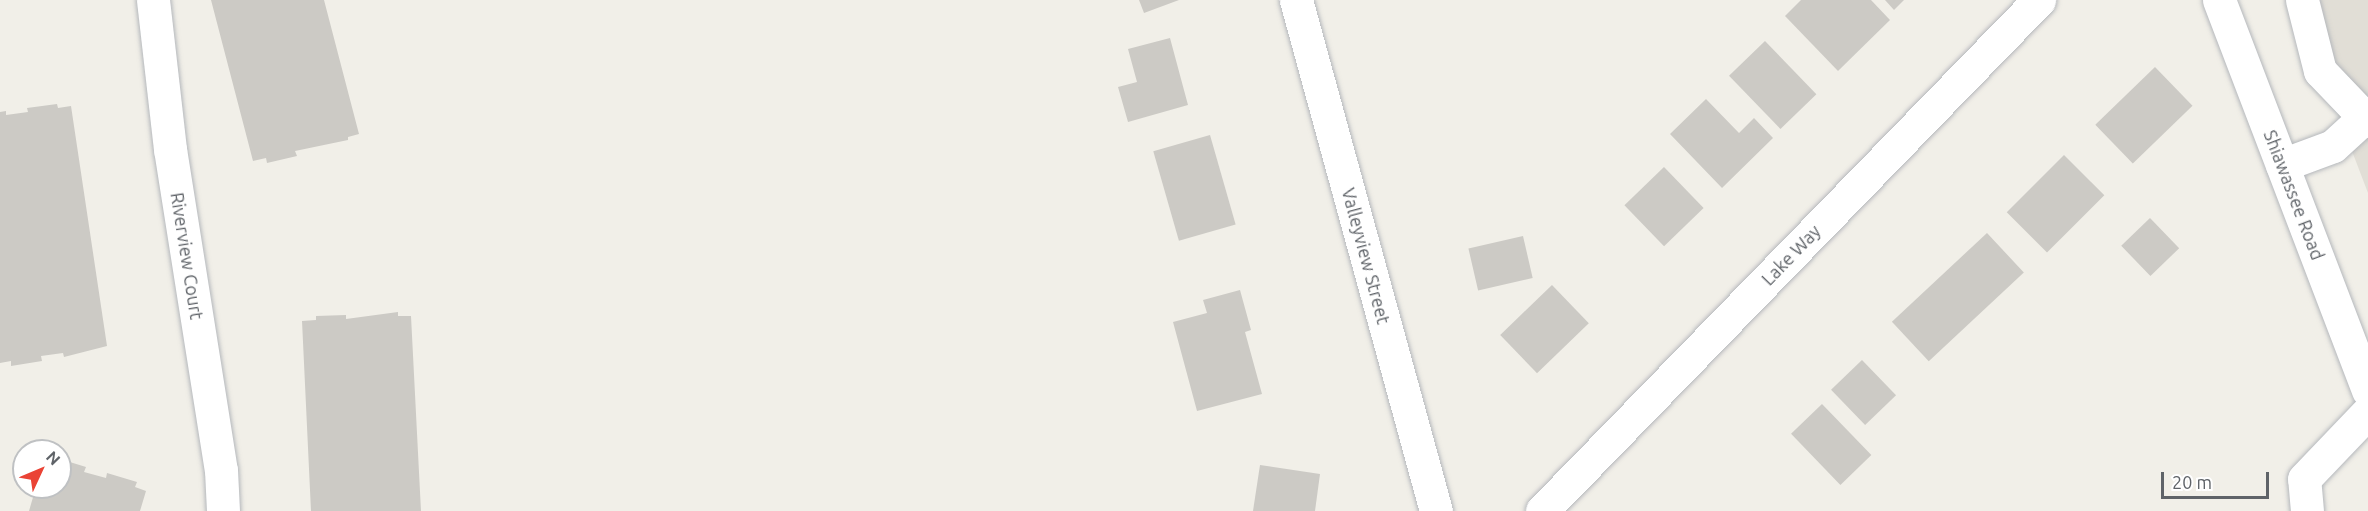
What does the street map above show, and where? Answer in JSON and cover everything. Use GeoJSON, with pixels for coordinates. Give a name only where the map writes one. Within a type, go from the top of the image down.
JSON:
{"type":"FeatureCollection","features":[{"type":"Feature","properties":{"kind":"street","name":"Riverview Court"},"geometry":{"type":"LineString","coordinates":[[153,0],[170,149],[221,470],[223,511]]}},
{"type":"Feature","properties":{"kind":"street","name":"Valleyview Street"},"geometry":{"type":"LineString","coordinates":[[1296,0],[1436,511]]}},
{"type":"Feature","properties":{"kind":"street","name":"Lake Way"},"geometry":{"type":"LineString","coordinates":[[1542,511],[2039,0]]}},
{"type":"Feature","properties":{"kind":"street","name":"Shiawassee Road"},"geometry":{"type":"LineString","coordinates":[[2220,0],[2368,391]]}},
{"type":"Feature","properties":{"kind":"street"},"geometry":{"type":"LineString","coordinates":[[2282,165],[2333,146],[2367,117],[2320,70],[2302,0]]}},
{"type":"Feature","properties":{"kind":"street"},"geometry":{"type":"LineString","coordinates":[[2307,511],[2304,479],[2368,412]]}},
{"type":"Feature","properties":{"kind":"shaded area"},"geometry":{"type":"Polygon","coordinates":[[[2294,0],[2368,0],[2368,193],[2326,83],[2294,0]]]}},
{"type":"Feature","properties":{"kind":"building"},"geometry":{"type":"Polygon","coordinates":[[[211,0],[324,0],[359,134],[348,137],[348,140],[295,151],[297,156],[267,163],[266,158],[253,161],[211,0]]]}},
{"type":"Feature","properties":{"kind":"building"},"geometry":{"type":"Polygon","coordinates":[[[1139,0],[1179,0],[1144,13],[1139,0]]]}},
{"type":"Feature","properties":{"kind":"building"},"geometry":{"type":"Polygon","coordinates":[[[1801,0],[1871,0],[1890,20],[1838,71],[1785,16],[1801,0]]]}},
{"type":"Feature","properties":{"kind":"building"},"geometry":{"type":"Polygon","coordinates":[[[1885,0],[1904,0],[1894,10],[1885,0]]]}},
{"type":"Feature","properties":{"kind":"building"},"geometry":{"type":"Polygon","coordinates":[[[1170,38],[1188,105],[1128,122],[1118,87],[1137,82],[1128,49],[1170,38]]]}},
{"type":"Feature","properties":{"kind":"building"},"geometry":{"type":"Polygon","coordinates":[[[1765,41],[1816,94],[1780,129],[1729,76],[1765,41]]]}},
{"type":"Feature","properties":{"kind":"building"},"geometry":{"type":"Polygon","coordinates":[[[2155,67],[2193,106],[2133,164],[2095,125],[2155,67]]]}},
{"type":"Feature","properties":{"kind":"building"},"geometry":{"type":"Polygon","coordinates":[[[1706,99],[1739,133],[1754,118],[1773,138],[1722,188],[1670,134],[1706,99]]]}},
{"type":"Feature","properties":{"kind":"building"},"geometry":{"type":"Polygon","coordinates":[[[57,104],[58,108],[71,106],[107,346],[64,357],[63,353],[41,356],[42,361],[11,366],[11,361],[0,363],[0,112],[6,111],[6,115],[28,112],[27,108],[57,104]]]}},
{"type":"Feature","properties":{"kind":"building"},"geometry":{"type":"Polygon","coordinates":[[[1210,135],[1236,224],[1179,241],[1153,151],[1210,135]]]}},
{"type":"Feature","properties":{"kind":"building"},"geometry":{"type":"Polygon","coordinates":[[[2064,155],[2104,195],[2047,253],[2007,212],[2064,155]]]}},
{"type":"Feature","properties":{"kind":"building"},"geometry":{"type":"Polygon","coordinates":[[[1664,167],[1704,208],[1664,246],[1624,205],[1664,167]]]}},
{"type":"Feature","properties":{"kind":"building"},"geometry":{"type":"Polygon","coordinates":[[[2150,218],[2179,248],[2150,276],[2121,246],[2150,218]]]}},
{"type":"Feature","properties":{"kind":"building"},"geometry":{"type":"Polygon","coordinates":[[[1987,233],[2024,272],[1929,361],[1892,322],[1987,233]]]}},
{"type":"Feature","properties":{"kind":"building"},"geometry":{"type":"Polygon","coordinates":[[[1523,236],[1533,278],[1478,290],[1468,249],[1523,236]]]}},
{"type":"Feature","properties":{"kind":"building"},"geometry":{"type":"Polygon","coordinates":[[[1552,285],[1589,323],[1537,373],[1500,335],[1552,285]]]}},
{"type":"Feature","properties":{"kind":"building"},"geometry":{"type":"Polygon","coordinates":[[[1240,290],[1251,330],[1245,332],[1262,394],[1197,411],[1173,322],[1207,313],[1203,300],[1240,290]]]}},
{"type":"Feature","properties":{"kind":"building"},"geometry":{"type":"Polygon","coordinates":[[[398,312],[398,316],[411,316],[421,511],[311,511],[302,321],[316,320],[316,316],[346,315],[346,319],[398,312]]]}},
{"type":"Feature","properties":{"kind":"building"},"geometry":{"type":"Polygon","coordinates":[[[1862,360],[1896,395],[1865,425],[1831,390],[1862,360]]]}},
{"type":"Feature","properties":{"kind":"building"},"geometry":{"type":"Polygon","coordinates":[[[1822,404],[1871,455],[1840,485],[1791,434],[1822,404]]]}},
{"type":"Feature","properties":{"kind":"building"},"geometry":{"type":"Polygon","coordinates":[[[72,463],[86,467],[84,472],[106,478],[107,473],[137,482],[135,487],[146,491],[140,511],[29,511],[32,499],[72,499],[72,463]]]}},
{"type":"Feature","properties":{"kind":"building"},"geometry":{"type":"Polygon","coordinates":[[[1260,465],[1320,474],[1315,511],[1253,511],[1260,465]]]}}]}
